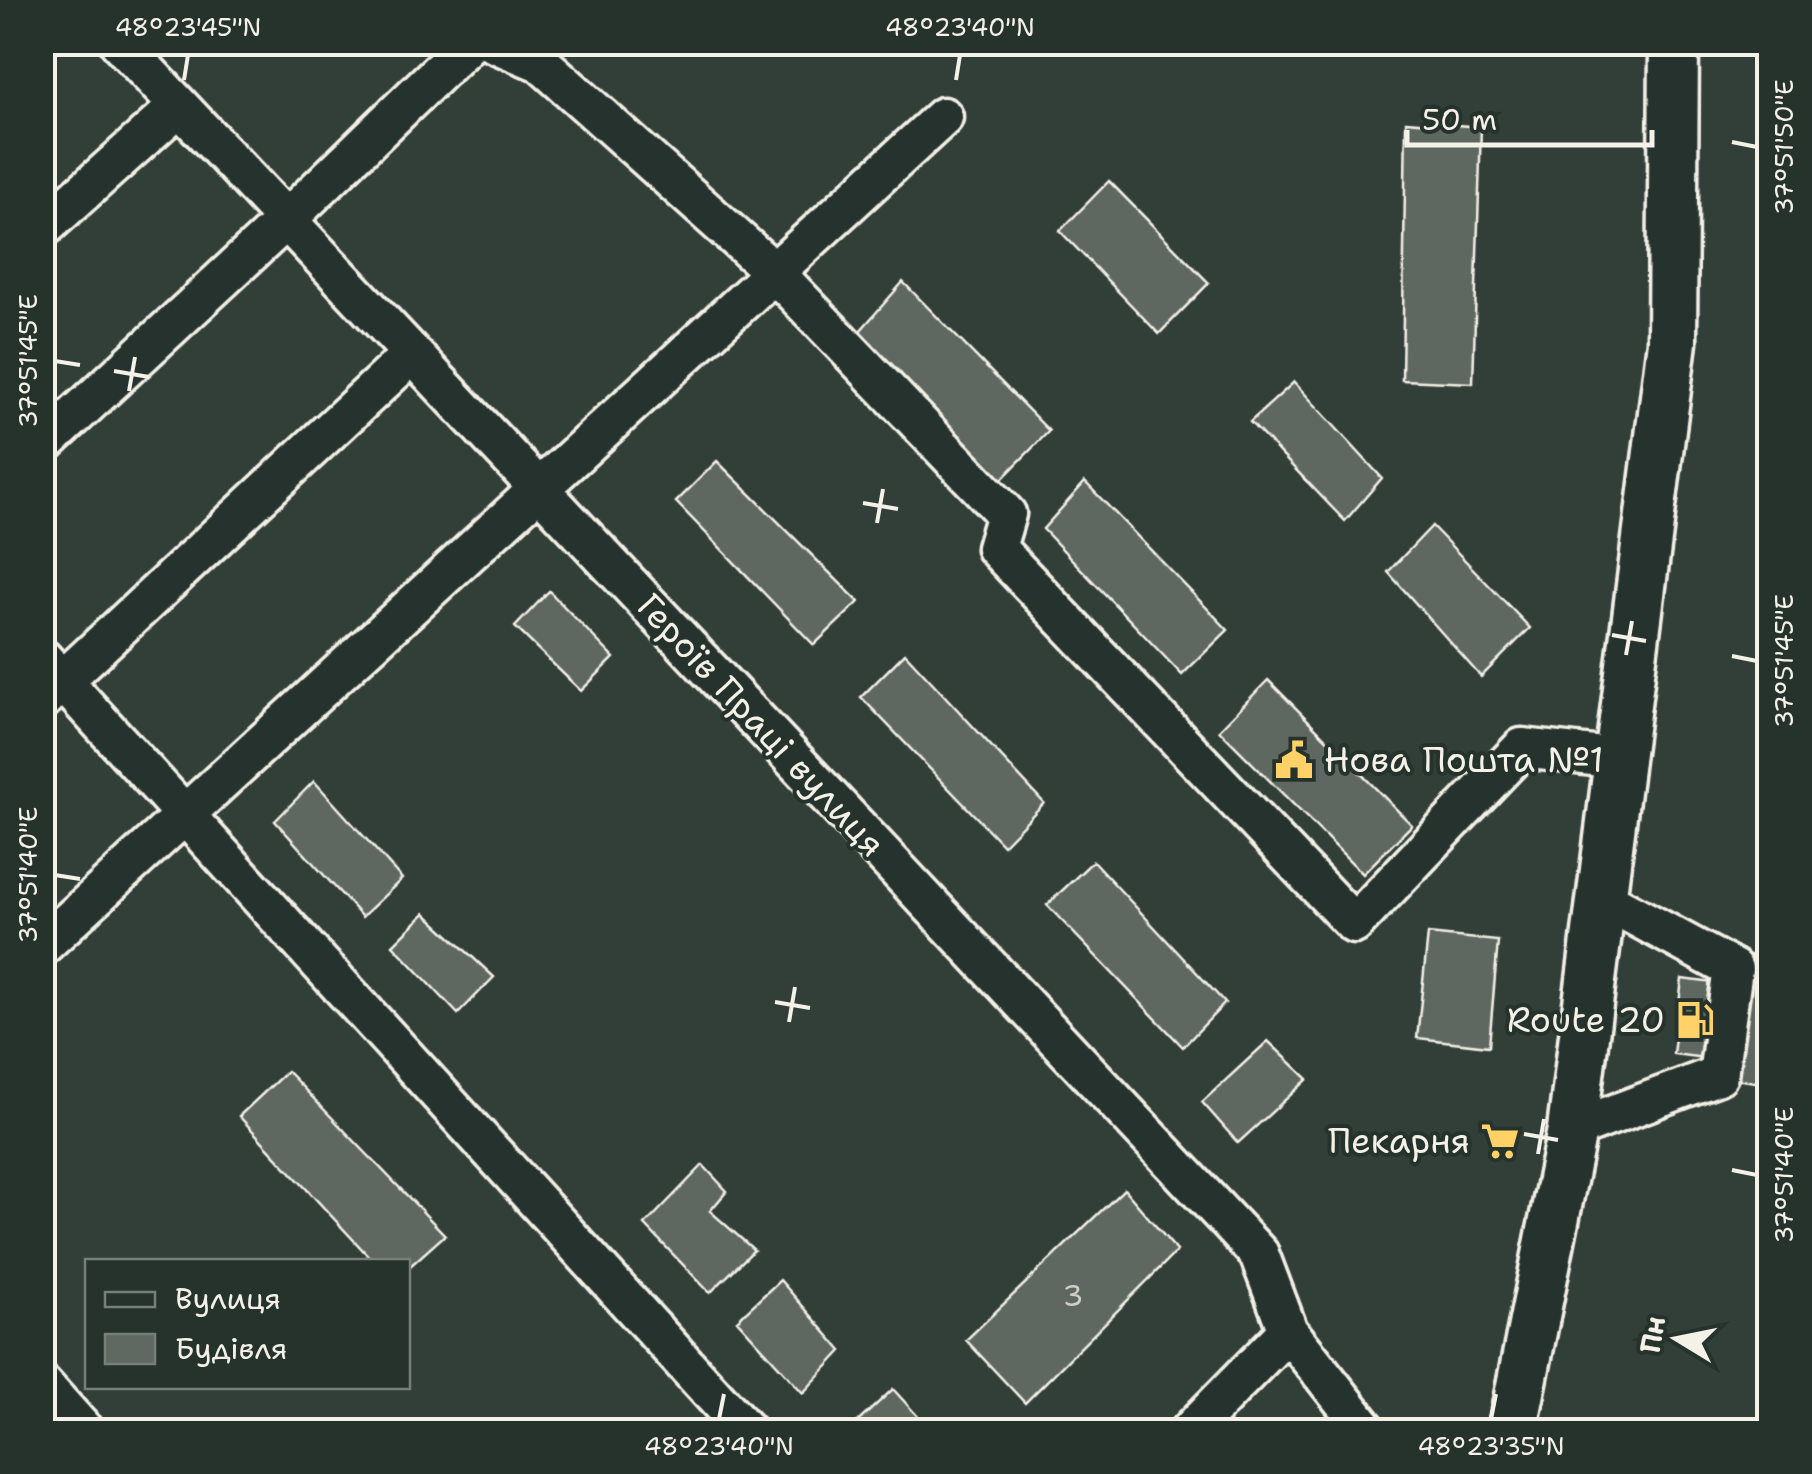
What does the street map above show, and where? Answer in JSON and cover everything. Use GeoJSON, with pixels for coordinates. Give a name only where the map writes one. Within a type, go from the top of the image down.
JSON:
{"type":"FeatureCollection","features":[{"type":"Feature","properties":{"kind":"main road"},"geometry":{"type":"LineString","coordinates":[[1512,1432],[1572,1130],[1672,342],[1674,42]]}},
{"type":"Feature","properties":{"kind":"street","name":"Героїв Праці вулиця"},"geometry":{"type":"LineString","coordinates":[[119,42],[1259,1254],[1288,1331],[1368,1432]]}},
{"type":"Feature","properties":{"kind":"street"},"geometry":{"type":"LineString","coordinates":[[42,446],[286,220],[470,42]]}},
{"type":"Feature","properties":{"kind":"street"},"geometry":{"type":"LineString","coordinates":[[492,42],[540,62],[774,272],[1006,514],[996,548],[1354,924],[1522,748],[1620,758]]}},
{"type":"Feature","properties":{"kind":"street"},"geometry":{"type":"LineString","coordinates":[[42,229],[179,106]]}},
{"type":"Feature","properties":{"kind":"street"},"geometry":{"type":"LineString","coordinates":[[42,946],[943,117]]}},
{"type":"Feature","properties":{"kind":"street"},"geometry":{"type":"LineString","coordinates":[[412,354],[49,680],[185,815],[747,1432]]}},
{"type":"Feature","properties":{"kind":"street"},"geometry":{"type":"LineString","coordinates":[[1572,1130],[1718,1075],[1733,969],[1602,898]]}},
{"type":"Feature","properties":{"kind":"street"},"geometry":{"type":"LineString","coordinates":[[1190,1432],[1288,1331]]}},
{"type":"Feature","properties":{"kind":"street"},"geometry":{"type":"LineString","coordinates":[[42,1384],[85,1432]]}},
{"type":"Feature","properties":{"kind":"building"},"geometry":{"type":"Polygon","coordinates":[[[1406,121],[1481,127],[1473,383],[1402,380],[1406,121]]]}},
{"type":"Feature","properties":{"kind":"building"},"geometry":{"type":"Polygon","coordinates":[[[1109,181],[1209,283],[1159,334],[1060,231],[1109,181]]]}},
{"type":"Feature","properties":{"kind":"building"},"geometry":{"type":"Polygon","coordinates":[[[903,282],[1049,431],[1000,481],[860,331],[903,282]]]}},
{"type":"Feature","properties":{"kind":"building"},"geometry":{"type":"Polygon","coordinates":[[[1294,382],[1382,478],[1345,521],[1250,422],[1294,382]]]}},
{"type":"Feature","properties":{"kind":"building"},"geometry":{"type":"Polygon","coordinates":[[[717,461],[859,602],[814,645],[676,502],[717,461]]]}},
{"type":"Feature","properties":{"kind":"building"},"geometry":{"type":"Polygon","coordinates":[[[1085,482],[1228,630],[1182,675],[1043,529],[1085,482]]]}},
{"type":"Feature","properties":{"kind":"building"},"geometry":{"type":"Polygon","coordinates":[[[1432,526],[1530,628],[1481,677],[1388,572],[1432,526]]]}},
{"type":"Feature","properties":{"kind":"building"},"geometry":{"type":"Polygon","coordinates":[[[549,591],[614,658],[581,691],[515,627],[549,591]]]}},
{"type":"Feature","properties":{"kind":"building"},"geometry":{"type":"Polygon","coordinates":[[[905,653],[1044,803],[1003,845],[861,697],[905,653]]]}},
{"type":"Feature","properties":{"kind":"building"},"geometry":{"type":"Polygon","coordinates":[[[1268,680],[1412,825],[1363,874],[1219,730],[1268,680]]]}},
{"type":"Feature","properties":{"kind":"building"},"geometry":{"type":"Polygon","coordinates":[[[314,781],[402,879],[362,917],[275,821],[314,781]]]}},
{"type":"Feature","properties":{"kind":"building"},"geometry":{"type":"Polygon","coordinates":[[[1093,861],[1225,1003],[1183,1047],[1047,905],[1093,861]]]}},
{"type":"Feature","properties":{"kind":"building"},"geometry":{"type":"Polygon","coordinates":[[[425,913],[494,977],[458,1014],[393,945],[425,913]]]}},
{"type":"Feature","properties":{"kind":"building"},"geometry":{"type":"Polygon","coordinates":[[[1428,934],[1498,941],[1489,1046],[1417,1038],[1428,934]]]}},
{"type":"Feature","properties":{"kind":"building"},"geometry":{"type":"Polygon","coordinates":[[[1750,955],[1770,958],[1770,1084],[1734,1079],[1750,955]]]}},
{"type":"Feature","properties":{"kind":"building"},"geometry":{"type":"Polygon","coordinates":[[[1682,979],[1722,984],[1713,1059],[1673,1054],[1682,979]]]}},
{"type":"Feature","properties":{"kind":"building"},"geometry":{"type":"Polygon","coordinates":[[[1268,1041],[1308,1079],[1238,1143],[1202,1102],[1268,1041]]]}},
{"type":"Feature","properties":{"kind":"building"},"geometry":{"type":"Polygon","coordinates":[[[287,1071],[445,1235],[410,1266],[410,1259],[371,1259],[239,1116],[287,1071]]]}},
{"type":"Feature","properties":{"kind":"building"},"geometry":{"type":"Polygon","coordinates":[[[703,1165],[727,1191],[710,1211],[754,1250],[710,1293],[645,1225],[703,1165]]]}},
{"type":"Feature","properties":{"kind":"building"},"geometry":{"type":"Polygon","coordinates":[[[1124,1189],[1177,1251],[1025,1403],[966,1340],[1124,1189]]]}},
{"type":"Feature","properties":{"kind":"building"},"geometry":{"type":"Polygon","coordinates":[[[780,1280],[842,1351],[803,1393],[737,1320],[780,1280]]]}},
{"type":"Feature","properties":{"kind":"building"},"geometry":{"type":"Polygon","coordinates":[[[893,1389],[932,1432],[850,1432],[849,1430],[893,1389]]]}},
{"type":"Feature","properties":{"kind":"place","name":"Нова Пошта №1"},"geometry":{"type":"Point","coordinates":[1294,760]}},
{"type":"Feature","properties":{"kind":"place","name":"Route 20"},"geometry":{"type":"Point","coordinates":[1695,1020]}},
{"type":"Feature","properties":{"kind":"place","name":"Пекарня"},"geometry":{"type":"Point","coordinates":[1500,1141]}}]}
